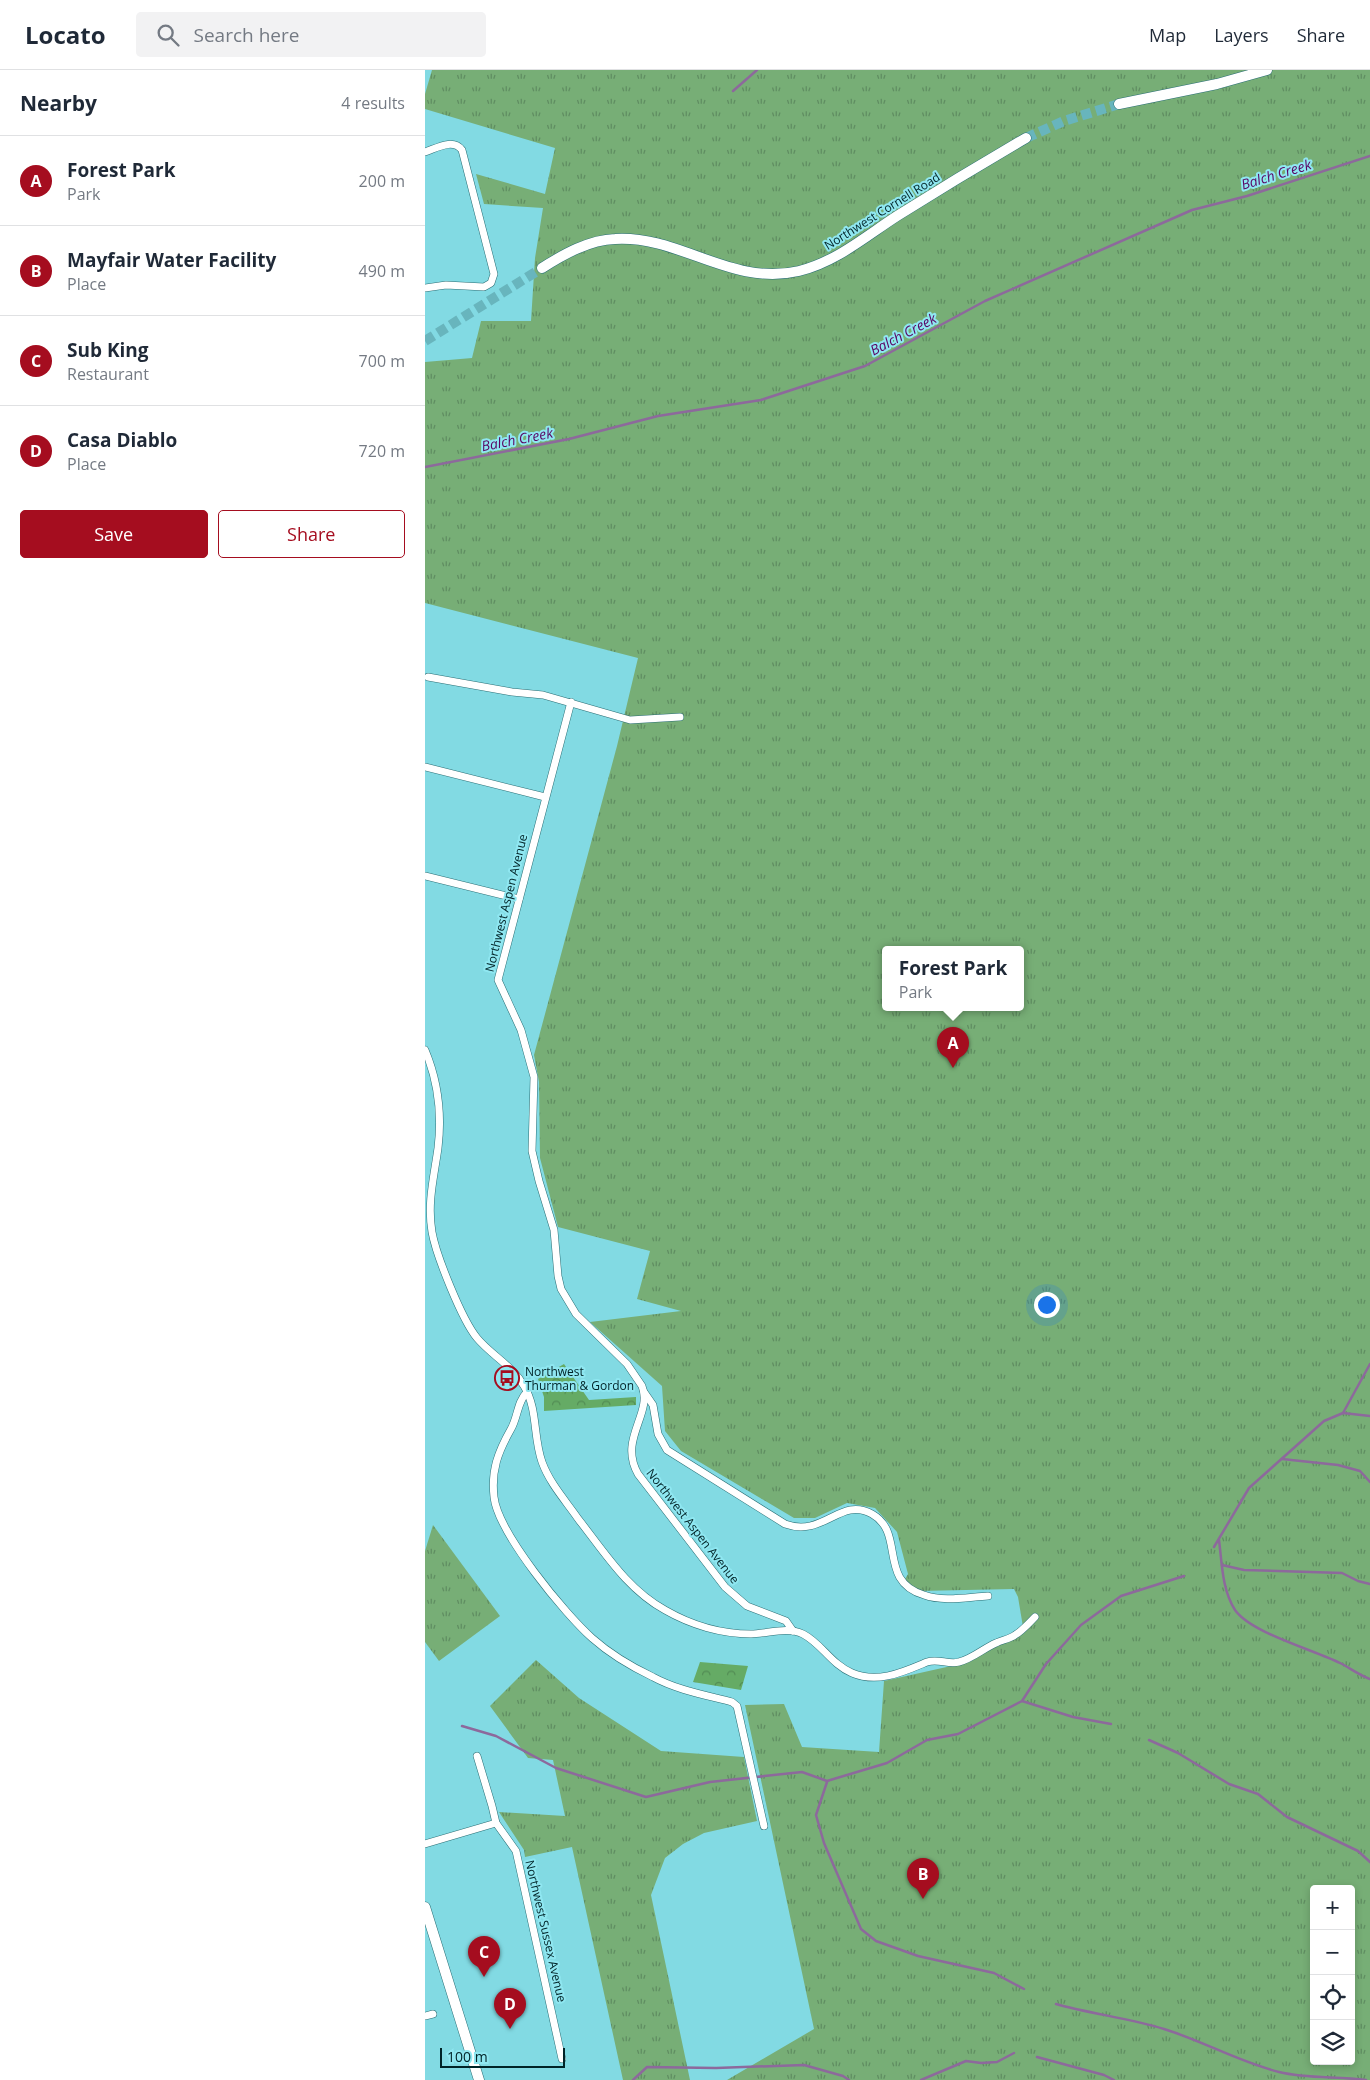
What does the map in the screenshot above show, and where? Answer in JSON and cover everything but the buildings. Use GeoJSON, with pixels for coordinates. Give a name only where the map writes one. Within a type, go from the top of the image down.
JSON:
{"type":"FeatureCollection","features":[{"type":"Feature","properties":{"kind":"main road"},"geometry":{"type":"LineString","coordinates":[[1124,104],[1267,70]]}},
{"type":"Feature","properties":{"kind":"main road","name":"Northwest Cornell Road"},"geometry":{"type":"LineString","coordinates":[[542,268],[585,246],[602,241],[626,238],[658,243],[722,266],[745,272],[783,273],[798,271],[822,263],[845,251],[952,182],[1027,138]]}},
{"type":"Feature","properties":{"kind":"main road"},"geometry":{"type":"LineString","coordinates":[[425,1907],[479,2080]]}},
{"type":"Feature","properties":{"kind":"street"},"geometry":{"type":"LineString","coordinates":[[425,152],[451,144],[458,145],[462,150],[494,274],[491,283],[484,287],[447,285],[425,288]]}},
{"type":"Feature","properties":{"kind":"street"},"geometry":{"type":"LineString","coordinates":[[428,677],[503,691],[543,695],[630,720],[680,717]]}},
{"type":"Feature","properties":{"kind":"street","name":"Northwest Aspen Avenue"},"geometry":{"type":"LineString","coordinates":[[571,702],[498,980],[521,1030],[534,1077],[533,1150],[539,1181],[553,1230],[561,1290],[576,1314],[632,1370],[639,1379],[644,1392],[639,1419],[631,1442],[632,1458],[638,1474],[725,1587],[747,1606],[786,1621],[793,1631],[811,1639],[844,1669],[877,1678],[894,1675],[932,1661],[959,1662],[995,1643],[1015,1636],[1035,1618]]}},
{"type":"Feature","properties":{"kind":"street"},"geometry":{"type":"LineString","coordinates":[[425,767],[545,797]]}},
{"type":"Feature","properties":{"kind":"street"},"geometry":{"type":"LineString","coordinates":[[425,876],[519,900]]}},
{"type":"Feature","properties":{"kind":"street"},"geometry":{"type":"LineString","coordinates":[[425,1050],[434,1076],[439,1108],[438,1148],[429,1207],[436,1248],[474,1335],[515,1373],[527,1392],[533,1406],[536,1437],[542,1462],[550,1480],[613,1565],[635,1589],[665,1610],[710,1628],[742,1634],[793,1631]]}},
{"type":"Feature","properties":{"kind":"street"},"geometry":{"type":"LineString","coordinates":[[527,1392],[520,1402],[515,1422],[499,1450],[495,1468],[495,1505],[509,1536],[564,1609],[593,1638],[617,1656],[652,1677],[685,1690],[736,1704],[764,1826]]}},
{"type":"Feature","properties":{"kind":"street"},"geometry":{"type":"LineString","coordinates":[[644,1392],[653,1405],[658,1434],[667,1450],[785,1524],[795,1528],[812,1527],[840,1512],[849,1510],[872,1514],[887,1529],[892,1545],[893,1566],[902,1581],[911,1589],[924,1595],[941,1598],[988,1596]]}},
{"type":"Feature","properties":{"kind":"street","name":"Northwest Sussex Avenue"},"geometry":{"type":"LineString","coordinates":[[477,1756],[496,1823],[516,1850],[562,2059]]}},
{"type":"Feature","properties":{"kind":"street"},"geometry":{"type":"LineString","coordinates":[[425,1844],[496,1823]]}},
{"type":"Feature","properties":{"kind":"street"},"geometry":{"type":"LineString","coordinates":[[425,2016],[433,2014]]}},
{"type":"Feature","properties":{"kind":"green space"},"geometry":{"type":"Polygon","coordinates":[[[432,70],[1370,70],[1370,2080],[727,2080],[814,2029],[745,1705],[784,1704],[802,1747],[879,1752],[884,1681],[960,1664],[1024,1633],[1018,1597],[1014,1589],[918,1591],[904,1581],[908,1574],[897,1532],[875,1508],[847,1503],[815,1518],[794,1518],[681,1451],[665,1431],[662,1386],[590,1322],[681,1311],[637,1299],[650,1251],[558,1227],[540,1158],[539,1082],[534,1055],[617,746],[638,658],[425,603],[425,362],[472,358],[481,321],[531,321],[535,258],[543,208],[484,204],[476,174],[545,194],[555,148],[425,109],[425,94],[432,70]]]}},
{"type":"Feature","properties":{"kind":"green space"},"geometry":{"type":"Polygon","coordinates":[[[564,1364],[589,1400],[636,1397],[636,1405],[544,1411],[544,1397],[538,1379],[564,1364]]]}},
{"type":"Feature","properties":{"kind":"green space"},"geometry":{"type":"Polygon","coordinates":[[[433,1525],[500,1616],[439,1661],[425,1642],[425,1551],[433,1525]]]}},
{"type":"Feature","properties":{"kind":"green space"},"geometry":{"type":"Polygon","coordinates":[[[536,1660],[579,1698],[661,1751],[744,1757],[757,1821],[704,1833],[683,1844],[665,1858],[651,1895],[690,2080],[623,2080],[572,1847],[525,1857],[524,1850],[499,1812],[565,1816],[553,1760],[528,1758],[490,1706],[536,1660]]]}},
{"type":"Feature","properties":{"kind":"green space"},"geometry":{"type":"Polygon","coordinates":[[[700,1662],[748,1666],[741,1690],[693,1682],[700,1662]]]}},
{"type":"Feature","properties":{"kind":"waterway"},"geometry":{"type":"LineString","coordinates":[[733,91],[757,70]]}},
{"type":"Feature","properties":{"kind":"waterway","name":"Balch Creek"},"geometry":{"type":"LineString","coordinates":[[425,467],[569,439],[658,416],[761,400],[865,366],[985,301],[1192,210],[1247,196],[1370,156]]}},
{"type":"Feature","properties":{"kind":"waterway"},"geometry":{"type":"LineString","coordinates":[[1343,1413],[1370,1364]]}},
{"type":"Feature","properties":{"kind":"waterway"},"geometry":{"type":"LineString","coordinates":[[1214,1547],[1249,1488],[1324,1421],[1343,1413],[1370,1416]]}},
{"type":"Feature","properties":{"kind":"waterway"},"geometry":{"type":"LineString","coordinates":[[1282,1459],[1338,1465],[1360,1471],[1370,1482]]}},
{"type":"Feature","properties":{"kind":"waterway"},"geometry":{"type":"LineString","coordinates":[[1219,1540],[1227,1594],[1235,1610],[1243,1618],[1268,1633],[1329,1658],[1370,1679]]}},
{"type":"Feature","properties":{"kind":"waterway"},"geometry":{"type":"LineString","coordinates":[[1222,1565],[1244,1570],[1342,1573],[1358,1581],[1370,1584]]}},
{"type":"Feature","properties":{"kind":"waterway"},"geometry":{"type":"LineString","coordinates":[[462,1726],[496,1736],[556,1768],[646,1797],[710,1782],[802,1772],[827,1781],[887,1763],[927,1740],[958,1734],[1022,1701],[1046,1664],[1081,1625],[1121,1596],[1184,1576]]}},
{"type":"Feature","properties":{"kind":"waterway"},"geometry":{"type":"LineString","coordinates":[[1022,1701],[1073,1717],[1111,1724]]}},
{"type":"Feature","properties":{"kind":"waterway"},"geometry":{"type":"LineString","coordinates":[[1149,1740],[1178,1753],[1229,1784],[1258,1794],[1287,1817],[1358,1851],[1370,1862]]}},
{"type":"Feature","properties":{"kind":"waterway"},"geometry":{"type":"LineString","coordinates":[[827,1782],[816,1815],[824,1843],[861,1929],[876,1941],[918,1956],[994,1973],[1024,1989]]}},
{"type":"Feature","properties":{"kind":"waterway"},"geometry":{"type":"LineString","coordinates":[[1056,2004],[1164,2029],[1250,2063],[1279,2072],[1301,2076],[1366,2080]]}},
{"type":"Feature","properties":{"kind":"waterway"},"geometry":{"type":"LineString","coordinates":[[921,2080],[966,2061],[981,2063],[997,2062],[1014,2053]]}},
{"type":"Feature","properties":{"kind":"waterway"},"geometry":{"type":"LineString","coordinates":[[1037,2057],[1104,2075],[1114,2080]]}},
{"type":"Feature","properties":{"kind":"waterway"},"geometry":{"type":"LineString","coordinates":[[633,2080],[647,2067],[716,2068],[804,2065],[843,2076],[849,2080]]}},
{"type":"Feature","properties":{"kind":"tunnel"},"geometry":{"type":"LineString","coordinates":[[1026,138],[1064,121],[1119,104]]}},
{"type":"Feature","properties":{"kind":"tunnel"},"geometry":{"type":"LineString","coordinates":[[425,341],[542,268]]}},
{"type":"Feature","properties":{"kind":"place","name":"Forest Park"},"geometry":{"type":"Point","coordinates":[953,1068]}},
{"type":"Feature","properties":{"kind":"place","name":"Northwest Thurman & Gordon"},"geometry":{"type":"Point","coordinates":[507,1378]}},
{"type":"Feature","properties":{"kind":"place","name":"Mayfair Water Facility"},"geometry":{"type":"Point","coordinates":[923,1899]}},
{"type":"Feature","properties":{"kind":"place","name":"Sub King"},"geometry":{"type":"Point","coordinates":[484,1977]}},
{"type":"Feature","properties":{"kind":"place","name":"Casa Diablo"},"geometry":{"type":"Point","coordinates":[510,2029]}}]}
